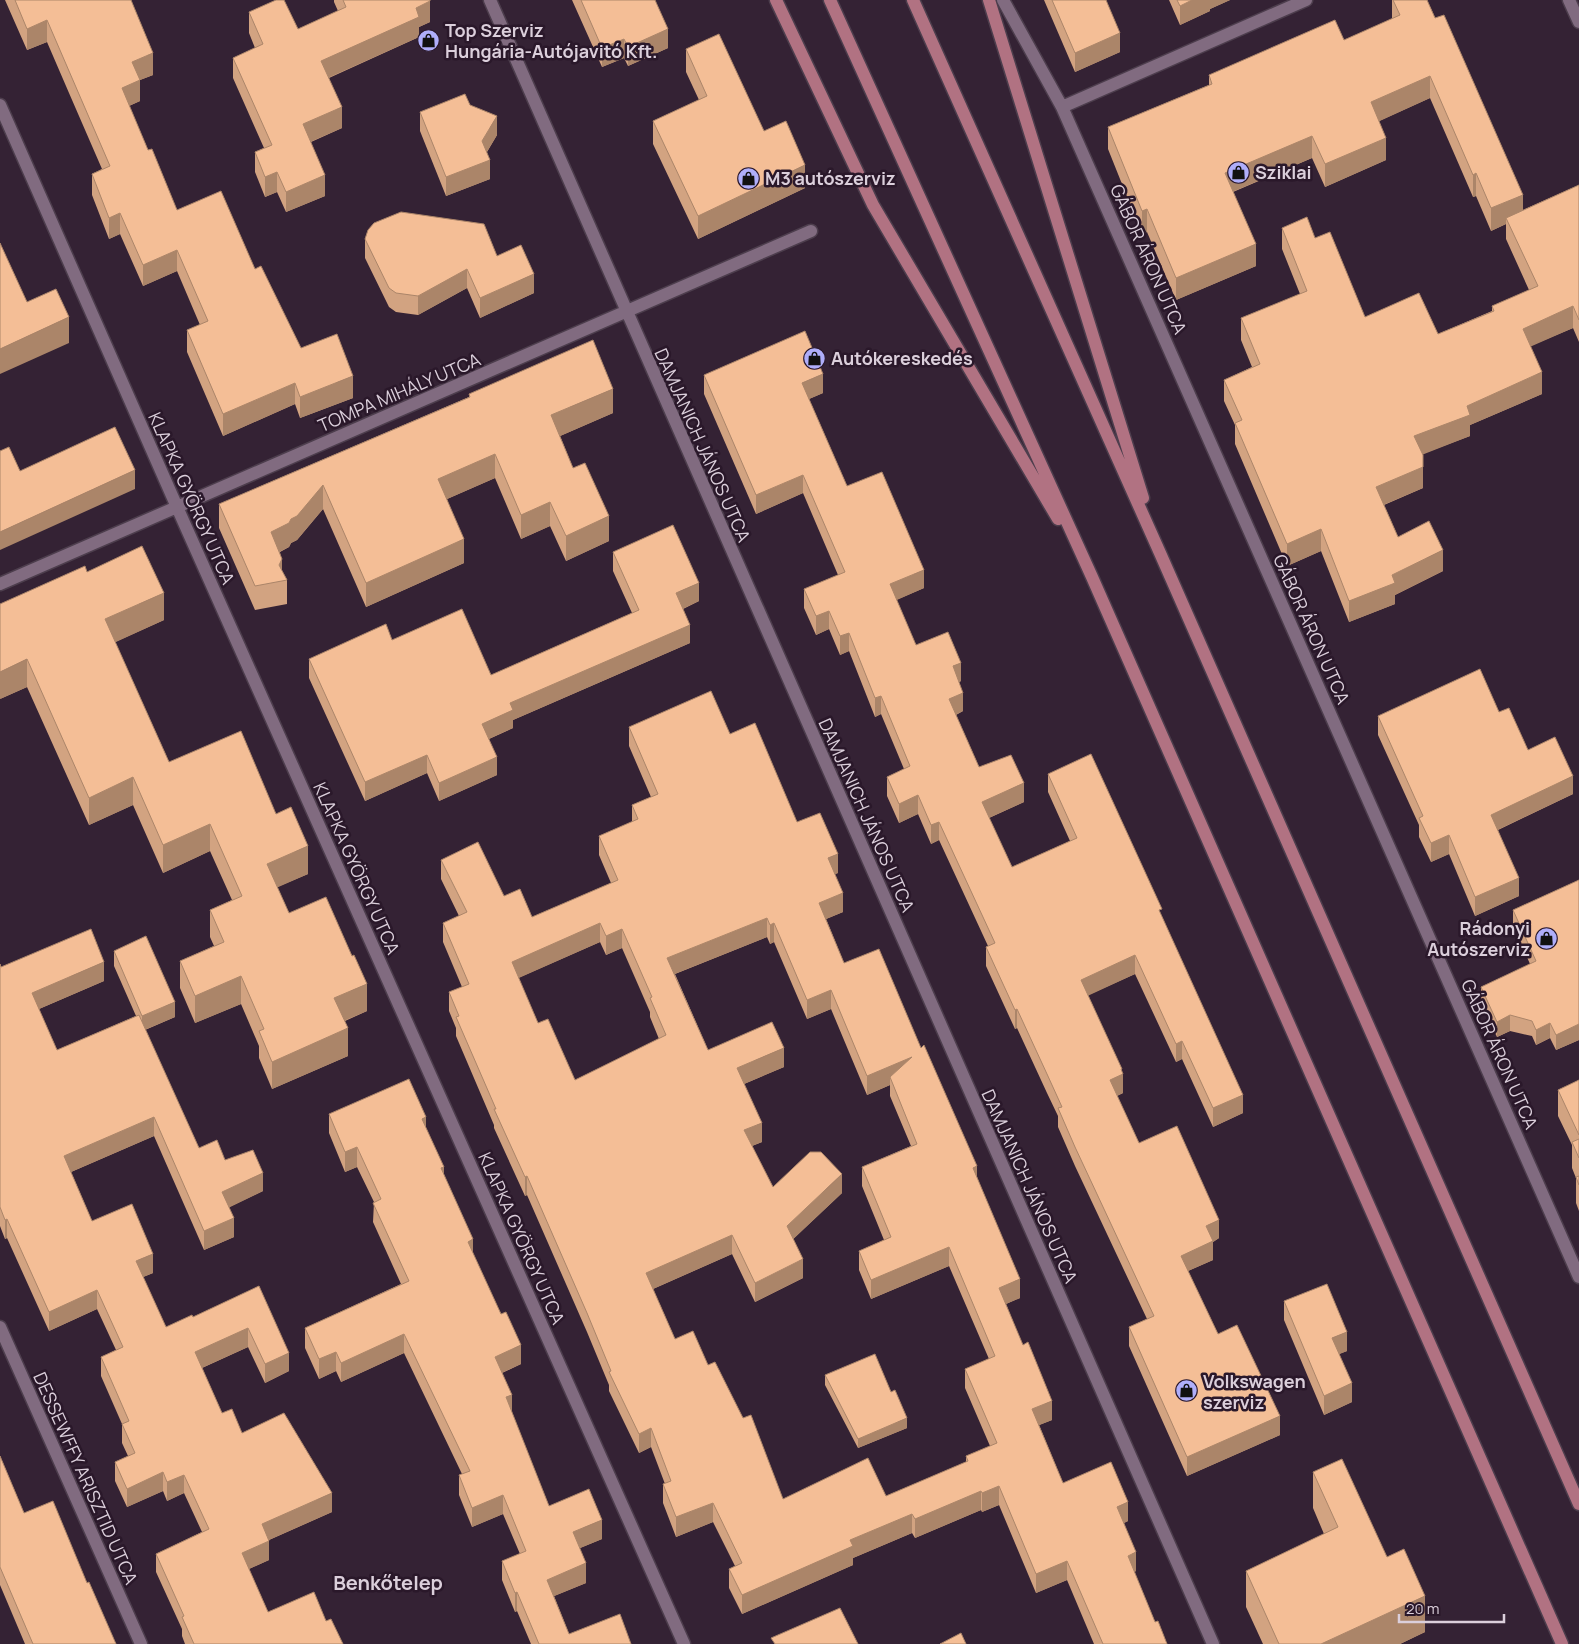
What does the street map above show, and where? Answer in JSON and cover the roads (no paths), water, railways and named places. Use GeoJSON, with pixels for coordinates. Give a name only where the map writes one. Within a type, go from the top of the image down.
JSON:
{"type":"FeatureCollection","features":[{"type":"Feature","properties":{"kind":"main road"},"geometry":{"type":"LineString","coordinates":[[776,0],[873,205],[1092,578]]}},
{"type":"Feature","properties":{"kind":"main road"},"geometry":{"type":"LineString","coordinates":[[830,0],[1092,578],[1562,1644]]}},
{"type":"Feature","properties":{"kind":"main road"},"geometry":{"type":"LineString","coordinates":[[913,0],[1160,553],[1579,1504]]}},
{"type":"Feature","properties":{"kind":"main road"},"geometry":{"type":"LineString","coordinates":[[988,0],[1160,553]]}},
{"type":"Feature","properties":{"kind":"street","name":"DAMJANICH JÁNOS UTCA"},"geometry":{"type":"LineString","coordinates":[[490,0],[1212,1644]]}},
{"type":"Feature","properties":{"kind":"street","name":"GÁBOR ÁRON UTCA"},"geometry":{"type":"LineString","coordinates":[[1004,0],[1062,107],[1579,1277]]}},
{"type":"Feature","properties":{"kind":"street"},"geometry":{"type":"LineString","coordinates":[[1062,107],[1306,0]]}},
{"type":"Feature","properties":{"kind":"street"},"geometry":{"type":"LineString","coordinates":[[1570,0],[1579,22]]}},
{"type":"Feature","properties":{"kind":"street","name":"KLAPKA GYÖRGY UTCA"},"geometry":{"type":"LineString","coordinates":[[0,105],[176,507],[684,1644]]}},
{"type":"Feature","properties":{"kind":"street","name":"TOMPA MIHÁLY UTCA"},"geometry":{"type":"LineString","coordinates":[[0,584],[810,231]]}},
{"type":"Feature","properties":{"kind":"street","name":"DESSEWFFY ARISZTID UTCA"},"geometry":{"type":"LineString","coordinates":[[0,1327],[141,1644]]}},
{"type":"Feature","properties":{"kind":"place","name":"Top Szerviz Hungária-Autójavitó Kft."},"geometry":{"type":"Point","coordinates":[429,40]}},
{"type":"Feature","properties":{"kind":"place","name":"Sziklai"},"geometry":{"type":"Point","coordinates":[1239,172]}},
{"type":"Feature","properties":{"kind":"place","name":"M3 autószerviz"},"geometry":{"type":"Point","coordinates":[749,178]}},
{"type":"Feature","properties":{"kind":"place","name":"Autókereskedés"},"geometry":{"type":"Point","coordinates":[815,358]}},
{"type":"Feature","properties":{"kind":"place","name":"Rádonyi Autószerviz"},"geometry":{"type":"Point","coordinates":[1546,938]}},
{"type":"Feature","properties":{"kind":"place","name":"Volkswagen szerviz"},"geometry":{"type":"Point","coordinates":[1187,1391]}},
{"type":"Feature","properties":{"kind":"district","name":"Benkőtelep"},"geometry":{"type":"Point","coordinates":[388,1582]}}]}
